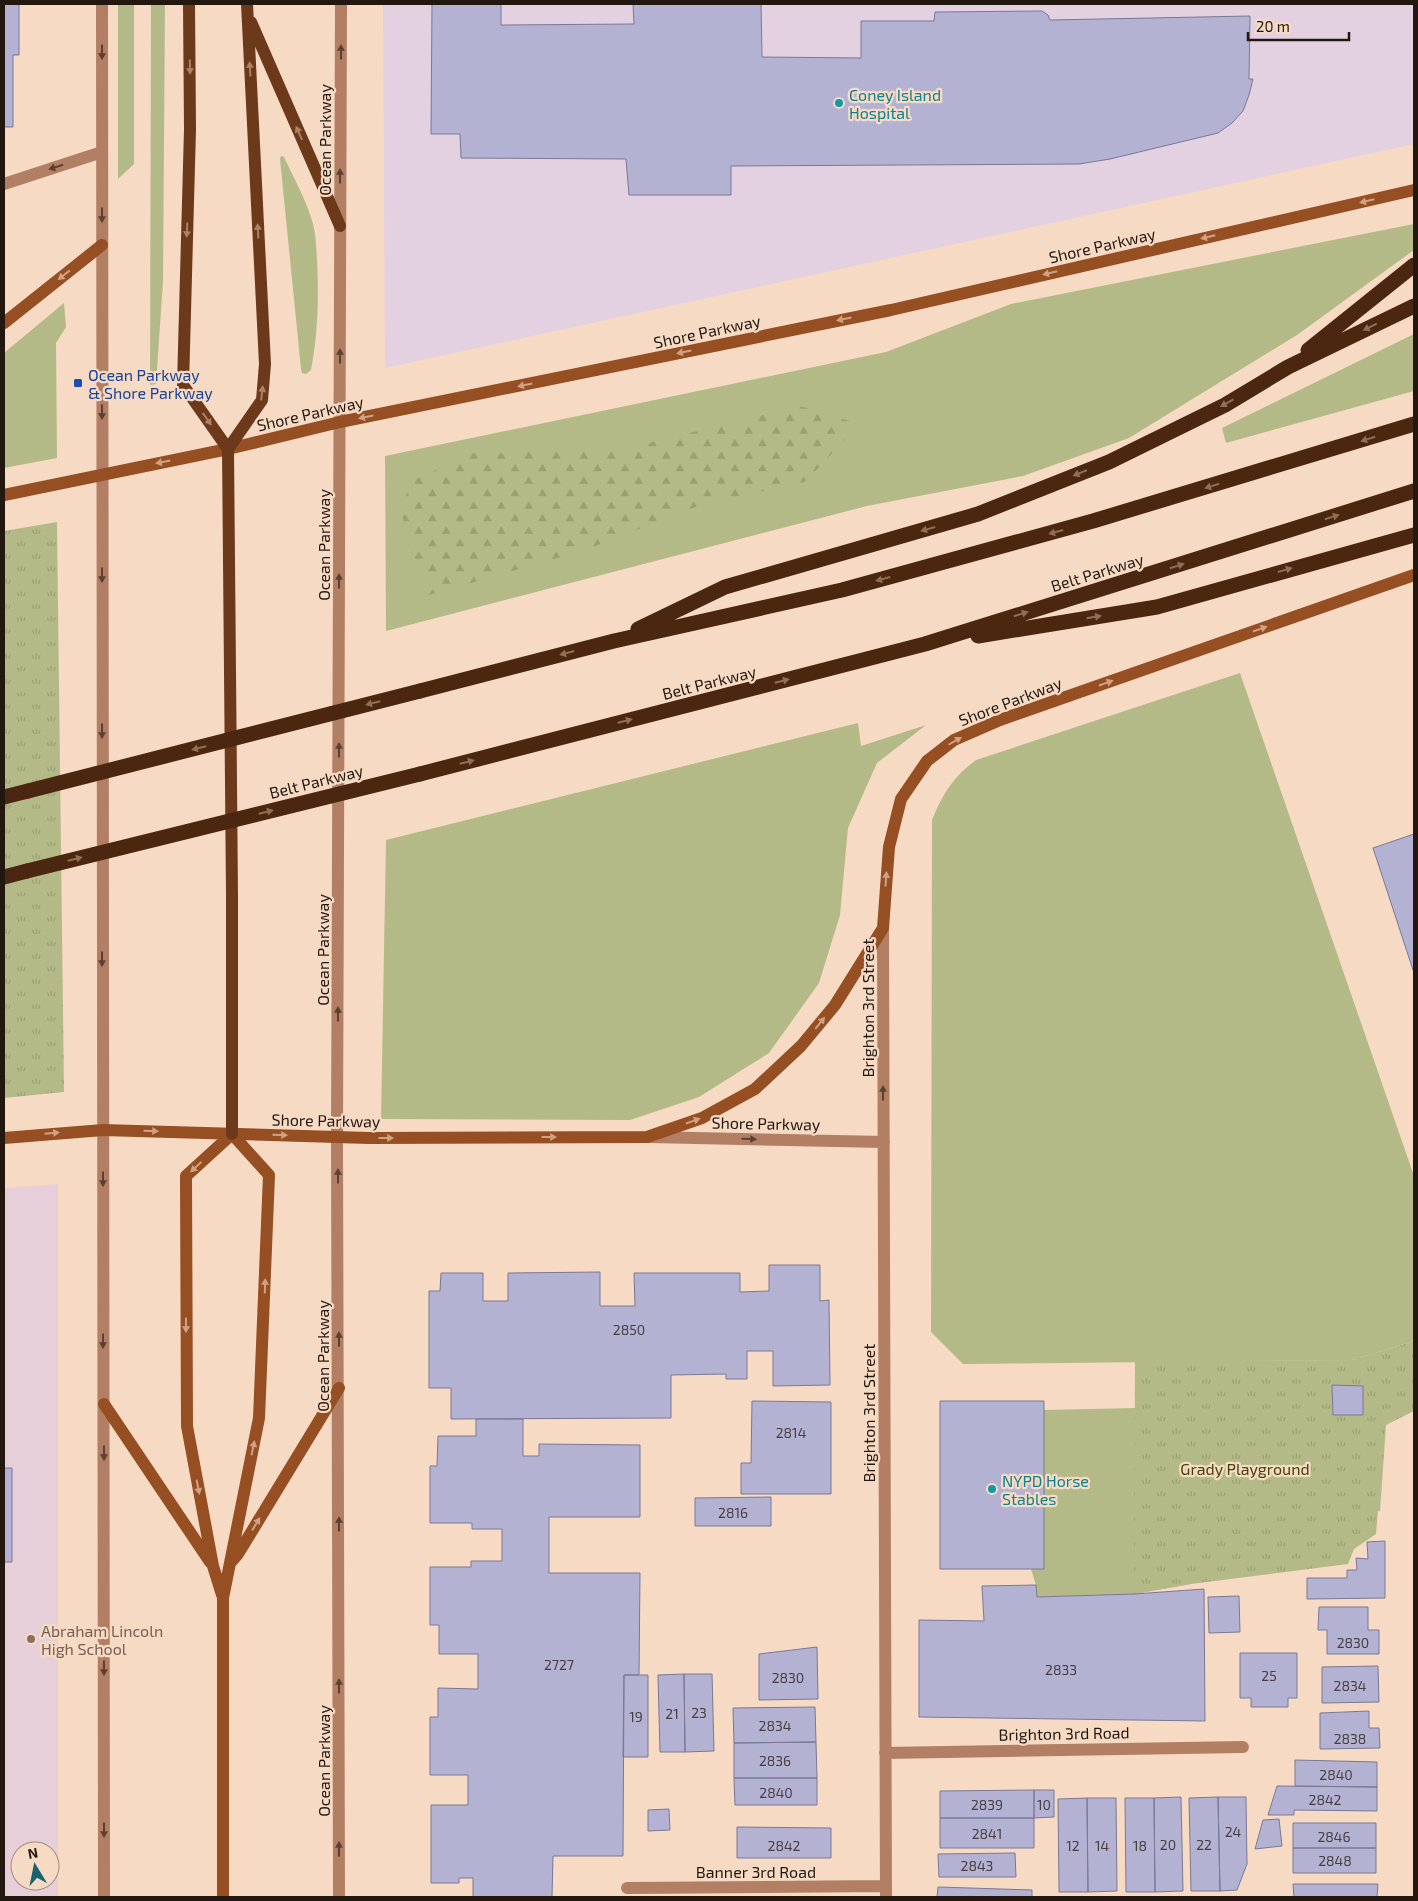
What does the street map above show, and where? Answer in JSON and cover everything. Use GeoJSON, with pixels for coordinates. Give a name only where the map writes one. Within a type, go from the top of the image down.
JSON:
{"type":"FeatureCollection","features":[{"type":"Feature","properties":{"kind":"highway"},"geometry":{"type":"LineString","coordinates":[[1288,367],[1414,265]]}},
{"type":"Feature","properties":{"kind":"highway"},"geometry":{"type":"LineString","coordinates":[[614,640],[725,587],[978,514],[1109,462],[1225,405],[1288,367],[1414,306]]}},
{"type":"Feature","properties":{"kind":"highway"},"geometry":{"type":"LineString","coordinates":[[4,797],[614,640],[842,590],[1093,521],[1414,424]]}},
{"type":"Feature","properties":{"kind":"highway","name":"Belt Parkway"},"geometry":{"type":"LineString","coordinates":[[4,877],[420,774],[925,644],[1414,491]]}},
{"type":"Feature","properties":{"kind":"highway"},"geometry":{"type":"LineString","coordinates":[[925,644],[1157,607],[1414,535]]}},
{"type":"Feature","properties":{"kind":"main road"},"geometry":{"type":"LineString","coordinates":[[189,4],[190,129],[183,385],[228,449],[232,1134],[269,1175],[260,1418],[223,1598],[223,1897]]}},
{"type":"Feature","properties":{"kind":"main road"},"geometry":{"type":"LineString","coordinates":[[228,449],[262,400],[265,364],[247,9]]}},
{"type":"Feature","properties":{"kind":"main road"},"geometry":{"type":"LineString","coordinates":[[247,9],[340,226]]}},
{"type":"Feature","properties":{"kind":"main road","name":"Shore Parkway"},"geometry":{"type":"LineString","coordinates":[[4,495],[228,449],[340,422],[891,310],[1414,190]]}},
{"type":"Feature","properties":{"kind":"main road"},"geometry":{"type":"LineString","coordinates":[[4,323],[102,245]]}},
{"type":"Feature","properties":{"kind":"main road","name":"Shore Parkway"},"geometry":{"type":"LineString","coordinates":[[4,1138],[102,1130],[337,1137],[647,1137],[702,1118],[754,1089],[802,1046],[835,1005],[883,928],[889,847],[901,799],[927,760],[954,740],[1000,720],[1414,575]]}},
{"type":"Feature","properties":{"kind":"main road"},"geometry":{"type":"LineString","coordinates":[[223,1598],[213,1566],[187,1426],[186,1176],[232,1134]]}},
{"type":"Feature","properties":{"kind":"main road"},"geometry":{"type":"LineString","coordinates":[[229,1564],[238,1554],[339,1388]]}},
{"type":"Feature","properties":{"kind":"main road"},"geometry":{"type":"LineString","coordinates":[[104,1404],[213,1566]]}},
{"type":"Feature","properties":{"kind":"street"},"geometry":{"type":"LineString","coordinates":[[102,4],[104,1897]]}},
{"type":"Feature","properties":{"kind":"street","name":"Ocean Parkway"},"geometry":{"type":"LineString","coordinates":[[340,1897],[337,1137],[341,4]]}},
{"type":"Feature","properties":{"kind":"street"},"geometry":{"type":"LineString","coordinates":[[4,184],[102,152]]}},
{"type":"Feature","properties":{"kind":"street","name":"Brighton 3rd Street"},"geometry":{"type":"LineString","coordinates":[[883,928],[886,1892]]}},
{"type":"Feature","properties":{"kind":"street","name":"Shore Parkway"},"geometry":{"type":"LineString","coordinates":[[647,1137],[884,1142]]}},
{"type":"Feature","properties":{"kind":"street","name":"Brighton 3rd Road"},"geometry":{"type":"LineString","coordinates":[[885,1753],[1243,1747]]}},
{"type":"Feature","properties":{"kind":"street","name":"Banner 3rd Road"},"geometry":{"type":"LineString","coordinates":[[628,1888],[886,1892]]}},
{"type":"Feature","properties":{"kind":"shaded area"},"geometry":{"type":"Polygon","coordinates":[[[383,4],[1414,4],[1414,144],[385,368],[383,4]]]}},
{"type":"Feature","properties":{"kind":"shaded area","name":"Abraham Lincoln High School"},"geometry":{"type":"Polygon","coordinates":[[[58,1184],[58,1841],[10,1841],[10,1891],[58,1891],[58,1897],[4,1897],[4,1188],[58,1184]]]}},
{"type":"Feature","properties":{"kind":"green space"},"geometry":{"type":"Polygon","coordinates":[[[118,4],[134,4],[134,164],[118,179],[118,4]]]}},
{"type":"Feature","properties":{"kind":"green space"},"geometry":{"type":"Polygon","coordinates":[[[151,4],[165,4],[163,281],[156,384],[150,385],[151,4]]]}},
{"type":"Feature","properties":{"kind":"green space"},"geometry":{"type":"Polygon","coordinates":[[[281,156],[284,157],[304,198],[314,228],[318,287],[317,328],[311,370],[306,374],[302,373],[301,369],[281,156]]]}},
{"type":"Feature","properties":{"kind":"green space"},"geometry":{"type":"Polygon","coordinates":[[[1414,224],[1414,250],[1297,335],[1129,438],[1023,476],[867,506],[386,631],[385,456],[886,352],[1011,304],[1414,224]]]}},
{"type":"Feature","properties":{"kind":"green space"},"geometry":{"type":"Polygon","coordinates":[[[64,303],[66,327],[56,343],[57,458],[4,468],[4,353],[64,303]]]}},
{"type":"Feature","properties":{"kind":"green space"},"geometry":{"type":"Polygon","coordinates":[[[1414,334],[1414,391],[1226,443],[1222,428],[1414,334]]]}},
{"type":"Feature","properties":{"kind":"green space"},"geometry":{"type":"Polygon","coordinates":[[[800,406],[860,424],[805,482],[703,504],[582,551],[429,595],[411,556],[402,514],[409,482],[473,453],[616,451],[800,406]]]}},
{"type":"Feature","properties":{"kind":"green space"},"geometry":{"type":"Polygon","coordinates":[[[57,522],[64,1092],[4,1098],[4,531],[57,522]]]}},
{"type":"Feature","properties":{"kind":"green space"},"geometry":{"type":"Polygon","coordinates":[[[1240,673],[1414,1176],[1414,1341],[1352,1360],[963,1364],[931,1332],[932,820],[940,802],[954,780],[976,760],[1240,673]]]}},
{"type":"Feature","properties":{"kind":"green space"},"geometry":{"type":"Polygon","coordinates":[[[858,723],[861,746],[926,725],[877,763],[848,828],[840,915],[819,983],[769,1053],[699,1097],[630,1120],[381,1119],[386,840],[858,723]]]}},
{"type":"Feature","properties":{"kind":"green space","name":"Grady Playground"},"geometry":{"type":"Polygon","coordinates":[[[1414,1341],[1414,1411],[1386,1425],[1380,1511],[1378,1511],[1376,1534],[1354,1549],[1348,1564],[1191,1584],[1134,1594],[1135,1361],[1352,1360],[1414,1341]]]}},
{"type":"Feature","properties":{"kind":"green space"},"geometry":{"type":"Polygon","coordinates":[[[1135,1408],[1191,1584],[1134,1594],[1037,1597],[1036,1585],[1031,1569],[1044,1410],[1135,1408]]]}},
{"type":"Feature","properties":{"kind":"building"},"geometry":{"type":"Polygon","coordinates":[[[4,4],[19,4],[19,55],[13,55],[13,127],[4,127],[4,4]]]}},
{"type":"Feature","properties":{"kind":"building","name":"Coney Island Hospital"},"geometry":{"type":"Polygon","coordinates":[[[432,4],[501,4],[501,25],[634,24],[633,4],[761,4],[762,57],[861,58],[861,21],[934,21],[935,12],[1042,11],[1048,15],[1050,20],[1250,16],[1249,79],[1253,79],[1243,111],[1232,123],[1218,133],[1110,159],[1079,164],[731,166],[731,195],[629,195],[626,159],[461,158],[460,134],[431,134],[432,4]]]}},
{"type":"Feature","properties":{"kind":"building"},"geometry":{"type":"Polygon","coordinates":[[[1414,834],[1414,973],[1373,848],[1414,834]]]}},
{"type":"Feature","properties":{"kind":"building"},"geometry":{"type":"Polygon","coordinates":[[[769,1265],[820,1265],[820,1301],[829,1300],[830,1385],[773,1386],[773,1351],[747,1351],[747,1379],[726,1379],[726,1374],[671,1375],[671,1418],[451,1419],[451,1388],[429,1388],[429,1291],[440,1291],[441,1273],[483,1273],[483,1301],[508,1301],[508,1273],[600,1272],[600,1306],[635,1306],[634,1273],[740,1273],[740,1292],[769,1291],[769,1265]]]}},
{"type":"Feature","properties":{"kind":"building"},"geometry":{"type":"Polygon","coordinates":[[[1332,1385],[1363,1386],[1363,1415],[1333,1415],[1332,1385]]]}},
{"type":"Feature","properties":{"kind":"building"},"geometry":{"type":"Polygon","coordinates":[[[752,1401],[831,1402],[831,1494],[741,1494],[741,1463],[751,1463],[752,1401]]]}},
{"type":"Feature","properties":{"kind":"building","name":"NYPD Horse Stables"},"geometry":{"type":"Polygon","coordinates":[[[940,1401],[1044,1401],[1044,1569],[940,1569],[940,1401]]]}},
{"type":"Feature","properties":{"kind":"building"},"geometry":{"type":"Polygon","coordinates":[[[476,1419],[523,1419],[523,1456],[539,1456],[539,1444],[640,1445],[640,1517],[549,1517],[549,1573],[640,1573],[639,1675],[624,1675],[623,1856],[553,1856],[552,1897],[473,1897],[473,1878],[459,1878],[459,1883],[431,1883],[431,1805],[468,1805],[468,1775],[430,1775],[430,1717],[438,1717],[438,1688],[478,1689],[478,1654],[439,1654],[439,1625],[430,1625],[430,1567],[471,1567],[471,1561],[502,1561],[502,1529],[472,1529],[472,1523],[430,1523],[430,1466],[437,1466],[438,1436],[476,1436],[476,1419]]]}},
{"type":"Feature","properties":{"kind":"building"},"geometry":{"type":"Polygon","coordinates":[[[4,1468],[12,1468],[12,1562],[4,1562],[4,1468]]]}},
{"type":"Feature","properties":{"kind":"building"},"geometry":{"type":"Polygon","coordinates":[[[771,1497],[771,1526],[695,1526],[695,1498],[771,1497]]]}},
{"type":"Feature","properties":{"kind":"building"},"geometry":{"type":"Polygon","coordinates":[[[1385,1541],[1385,1598],[1307,1599],[1307,1578],[1347,1578],[1347,1570],[1357,1570],[1356,1558],[1368,1559],[1367,1542],[1385,1541]]]}},
{"type":"Feature","properties":{"kind":"building"},"geometry":{"type":"Polygon","coordinates":[[[1036,1585],[1037,1597],[1134,1594],[1204,1589],[1205,1721],[919,1717],[919,1620],[984,1621],[982,1586],[1036,1585]]]}},
{"type":"Feature","properties":{"kind":"building"},"geometry":{"type":"Polygon","coordinates":[[[1239,1596],[1240,1632],[1209,1633],[1208,1597],[1239,1596]]]}},
{"type":"Feature","properties":{"kind":"building"},"geometry":{"type":"Polygon","coordinates":[[[1319,1607],[1368,1607],[1368,1630],[1379,1630],[1379,1654],[1327,1654],[1327,1630],[1318,1630],[1319,1607]]]}},
{"type":"Feature","properties":{"kind":"building"},"geometry":{"type":"Polygon","coordinates":[[[817,1647],[818,1699],[759,1700],[759,1654],[817,1647]]]}},
{"type":"Feature","properties":{"kind":"building"},"geometry":{"type":"Polygon","coordinates":[[[1240,1653],[1297,1653],[1297,1698],[1288,1698],[1288,1707],[1251,1707],[1251,1698],[1240,1698],[1240,1653]]]}},
{"type":"Feature","properties":{"kind":"building"},"geometry":{"type":"Polygon","coordinates":[[[1378,1666],[1379,1702],[1322,1703],[1322,1667],[1378,1666]]]}},
{"type":"Feature","properties":{"kind":"building"},"geometry":{"type":"Polygon","coordinates":[[[684,1674],[685,1752],[660,1752],[658,1675],[684,1674]]]}},
{"type":"Feature","properties":{"kind":"building"},"geometry":{"type":"Polygon","coordinates":[[[684,1674],[712,1674],[714,1751],[685,1752],[684,1674]]]}},
{"type":"Feature","properties":{"kind":"building"},"geometry":{"type":"Polygon","coordinates":[[[624,1675],[648,1675],[648,1757],[623,1757],[624,1675]]]}},
{"type":"Feature","properties":{"kind":"building"},"geometry":{"type":"Polygon","coordinates":[[[815,1707],[816,1742],[734,1743],[733,1708],[815,1707]]]}},
{"type":"Feature","properties":{"kind":"building"},"geometry":{"type":"Polygon","coordinates":[[[1369,1711],[1369,1728],[1379,1728],[1380,1748],[1320,1749],[1320,1713],[1369,1711]]]}},
{"type":"Feature","properties":{"kind":"building"},"geometry":{"type":"Polygon","coordinates":[[[816,1742],[817,1778],[734,1778],[734,1743],[816,1742]]]}},
{"type":"Feature","properties":{"kind":"building"},"geometry":{"type":"Polygon","coordinates":[[[1295,1760],[1377,1762],[1377,1787],[1295,1786],[1295,1760]]]}},
{"type":"Feature","properties":{"kind":"building"},"geometry":{"type":"Polygon","coordinates":[[[734,1778],[817,1778],[817,1805],[735,1805],[734,1778]]]}},
{"type":"Feature","properties":{"kind":"building"},"geometry":{"type":"Polygon","coordinates":[[[1277,1786],[1377,1787],[1377,1811],[1294,1810],[1294,1815],[1268,1815],[1277,1786]]]}},
{"type":"Feature","properties":{"kind":"building"},"geometry":{"type":"Polygon","coordinates":[[[1034,1790],[1054,1790],[1054,1817],[1034,1818],[1034,1790]]]}},
{"type":"Feature","properties":{"kind":"building"},"geometry":{"type":"Polygon","coordinates":[[[1034,1790],[1034,1818],[940,1818],[940,1791],[1034,1790]]]}},
{"type":"Feature","properties":{"kind":"building"},"geometry":{"type":"Polygon","coordinates":[[[1181,1797],[1183,1891],[1155,1892],[1154,1798],[1181,1797]]]}},
{"type":"Feature","properties":{"kind":"building"},"geometry":{"type":"Polygon","coordinates":[[[1218,1797],[1220,1891],[1191,1891],[1189,1798],[1218,1797]]]}},
{"type":"Feature","properties":{"kind":"building"},"geometry":{"type":"Polygon","coordinates":[[[1218,1797],[1246,1797],[1247,1864],[1237,1890],[1220,1891],[1218,1797]]]}},
{"type":"Feature","properties":{"kind":"building"},"geometry":{"type":"Polygon","coordinates":[[[1087,1798],[1088,1892],[1059,1892],[1058,1799],[1087,1798]]]}},
{"type":"Feature","properties":{"kind":"building"},"geometry":{"type":"Polygon","coordinates":[[[1087,1798],[1116,1798],[1117,1891],[1088,1892],[1087,1798]]]}},
{"type":"Feature","properties":{"kind":"building"},"geometry":{"type":"Polygon","coordinates":[[[1125,1798],[1154,1798],[1155,1892],[1126,1892],[1125,1798]]]}},
{"type":"Feature","properties":{"kind":"building"},"geometry":{"type":"Polygon","coordinates":[[[669,1809],[670,1830],[648,1831],[648,1810],[669,1809]]]}},
{"type":"Feature","properties":{"kind":"building"},"geometry":{"type":"Polygon","coordinates":[[[940,1818],[1034,1818],[1034,1848],[940,1848],[940,1818]]]}},
{"type":"Feature","properties":{"kind":"building"},"geometry":{"type":"Polygon","coordinates":[[[1279,1819],[1282,1846],[1255,1849],[1263,1820],[1279,1819]]]}},
{"type":"Feature","properties":{"kind":"building"},"geometry":{"type":"Polygon","coordinates":[[[1293,1823],[1376,1823],[1376,1848],[1293,1848],[1293,1823]]]}},
{"type":"Feature","properties":{"kind":"building"},"geometry":{"type":"Polygon","coordinates":[[[737,1827],[831,1828],[831,1858],[737,1858],[737,1827]]]}},
{"type":"Feature","properties":{"kind":"building"},"geometry":{"type":"Polygon","coordinates":[[[1293,1848],[1376,1848],[1376,1873],[1293,1873],[1293,1848]]]}},
{"type":"Feature","properties":{"kind":"building"},"geometry":{"type":"Polygon","coordinates":[[[1015,1853],[1016,1877],[939,1877],[938,1854],[1015,1853]]]}},
{"type":"Feature","properties":{"kind":"building"},"geometry":{"type":"Polygon","coordinates":[[[1293,1884],[1378,1884],[1377,1897],[1294,1897],[1293,1884]]]}},
{"type":"Feature","properties":{"kind":"building"},"geometry":{"type":"Polygon","coordinates":[[[938,1887],[1032,1890],[1032,1897],[937,1897],[938,1887]]]}},
{"type":"Feature","properties":{"kind":"place","name":"Coney Island Hospital"},"geometry":{"type":"Point","coordinates":[839,103]}},
{"type":"Feature","properties":{"kind":"place","name":"Ocean Parkway & Shore Parkway"},"geometry":{"type":"Point","coordinates":[78,383]}},
{"type":"Feature","properties":{"kind":"place","name":"NYPD Horse Stables"},"geometry":{"type":"Point","coordinates":[992,1489]}},
{"type":"Feature","properties":{"kind":"place","name":"Abraham Lincoln High School"},"geometry":{"type":"Point","coordinates":[31,1639]}}]}
